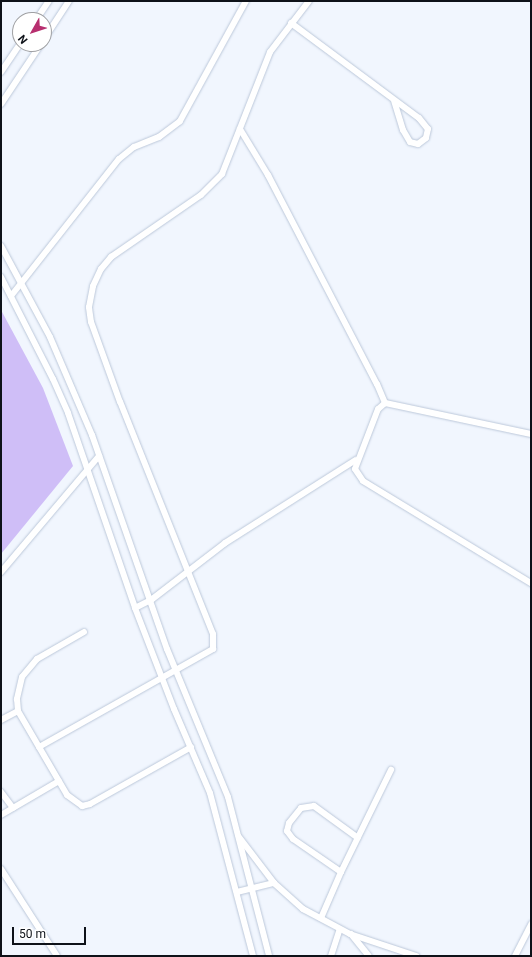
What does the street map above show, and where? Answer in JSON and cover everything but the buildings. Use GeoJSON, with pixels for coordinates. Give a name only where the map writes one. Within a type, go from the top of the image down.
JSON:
{"type":"FeatureCollection","features":[{"type":"Feature","properties":{"kind":"lane"},"geometry":{"type":"LineString","coordinates":[[41,12],[49,1]]}},
{"type":"Feature","properties":{"kind":"lane"},"geometry":{"type":"LineString","coordinates":[[52,27],[69,1]]}},
{"type":"Feature","properties":{"kind":"lane"},"geometry":{"type":"LineString","coordinates":[[11,296],[119,159],[134,147],[166,133],[180,121],[246,1]]}},
{"type":"Feature","properties":{"kind":"lane"},"geometry":{"type":"LineString","coordinates":[[39,747],[161,676],[208,653],[214,644],[211,629],[120,402],[91,322],[89,307],[93,286],[101,269],[111,257],[211,186],[222,174],[267,58],[291,23],[309,1]]}},
{"type":"Feature","properties":{"kind":"lane"},"geometry":{"type":"LineString","coordinates":[[291,23],[394,101],[419,118],[428,129],[426,138],[418,144],[410,142],[403,130],[394,101]]}},
{"type":"Feature","properties":{"kind":"lane"},"geometry":{"type":"LineString","coordinates":[[1,72],[15,52]]}},
{"type":"Feature","properties":{"kind":"lane"},"geometry":{"type":"LineString","coordinates":[[1,104],[36,52]]}},
{"type":"Feature","properties":{"kind":"lane"},"geometry":{"type":"LineString","coordinates":[[240,129],[268,175],[377,384],[385,403]]}},
{"type":"Feature","properties":{"kind":"lane"},"geometry":{"type":"LineString","coordinates":[[1,246],[58,353],[99,456],[175,669],[228,797],[269,956]]}},
{"type":"Feature","properties":{"kind":"lane"},"geometry":{"type":"LineString","coordinates":[[1,277],[53,379],[88,469],[135,608],[161,676],[210,793],[253,956]]}},
{"type":"Feature","properties":{"kind":"lane"},"geometry":{"type":"LineString","coordinates":[[385,403],[531,434]]}},
{"type":"Feature","properties":{"kind":"lane"},"geometry":{"type":"LineString","coordinates":[[385,403],[378,409],[356,460],[355,469],[364,481],[531,583]]}},
{"type":"Feature","properties":{"kind":"lane"},"geometry":{"type":"LineString","coordinates":[[1,572],[99,456]]}},
{"type":"Feature","properties":{"kind":"lane"},"geometry":{"type":"LineString","coordinates":[[135,608],[151,600],[225,543],[356,460]]}},
{"type":"Feature","properties":{"kind":"lane"},"geometry":{"type":"LineString","coordinates":[[84,632],[42,655],[29,667],[19,685],[18,711],[59,781],[76,803],[82,806],[90,804],[191,747]]}},
{"type":"Feature","properties":{"kind":"lane"},"geometry":{"type":"LineString","coordinates":[[1,720],[18,711]]}},
{"type":"Feature","properties":{"kind":"lane"},"geometry":{"type":"LineString","coordinates":[[321,918],[340,872],[392,770]]}},
{"type":"Feature","properties":{"kind":"lane"},"geometry":{"type":"LineString","coordinates":[[1,815],[59,781]]}},
{"type":"Feature","properties":{"kind":"lane"},"geometry":{"type":"LineString","coordinates":[[1,792],[13,808]]}},
{"type":"Feature","properties":{"kind":"lane"},"geometry":{"type":"LineString","coordinates":[[340,872],[293,839],[287,831],[289,823],[301,808],[314,806],[358,838]]}},
{"type":"Feature","properties":{"kind":"lane"},"geometry":{"type":"LineString","coordinates":[[237,834],[274,883],[292,901],[350,934],[416,956]]}},
{"type":"Feature","properties":{"kind":"lane"},"geometry":{"type":"LineString","coordinates":[[1,869],[57,956]]}},
{"type":"Feature","properties":{"kind":"lane"},"geometry":{"type":"LineString","coordinates":[[237,892],[274,883]]}},
{"type":"Feature","properties":{"kind":"lane"},"geometry":{"type":"LineString","coordinates":[[516,956],[531,924]]}},
{"type":"Feature","properties":{"kind":"lane"},"geometry":{"type":"LineString","coordinates":[[332,956],[340,929]]}},
{"type":"Feature","properties":{"kind":"lane"},"geometry":{"type":"LineString","coordinates":[[350,934],[369,956]]}},
{"type":"Feature","properties":{"kind":"shaded area"},"geometry":{"type":"Polygon","coordinates":[[[1,310],[43,388],[73,466],[1,554],[1,310]]]}}]}
